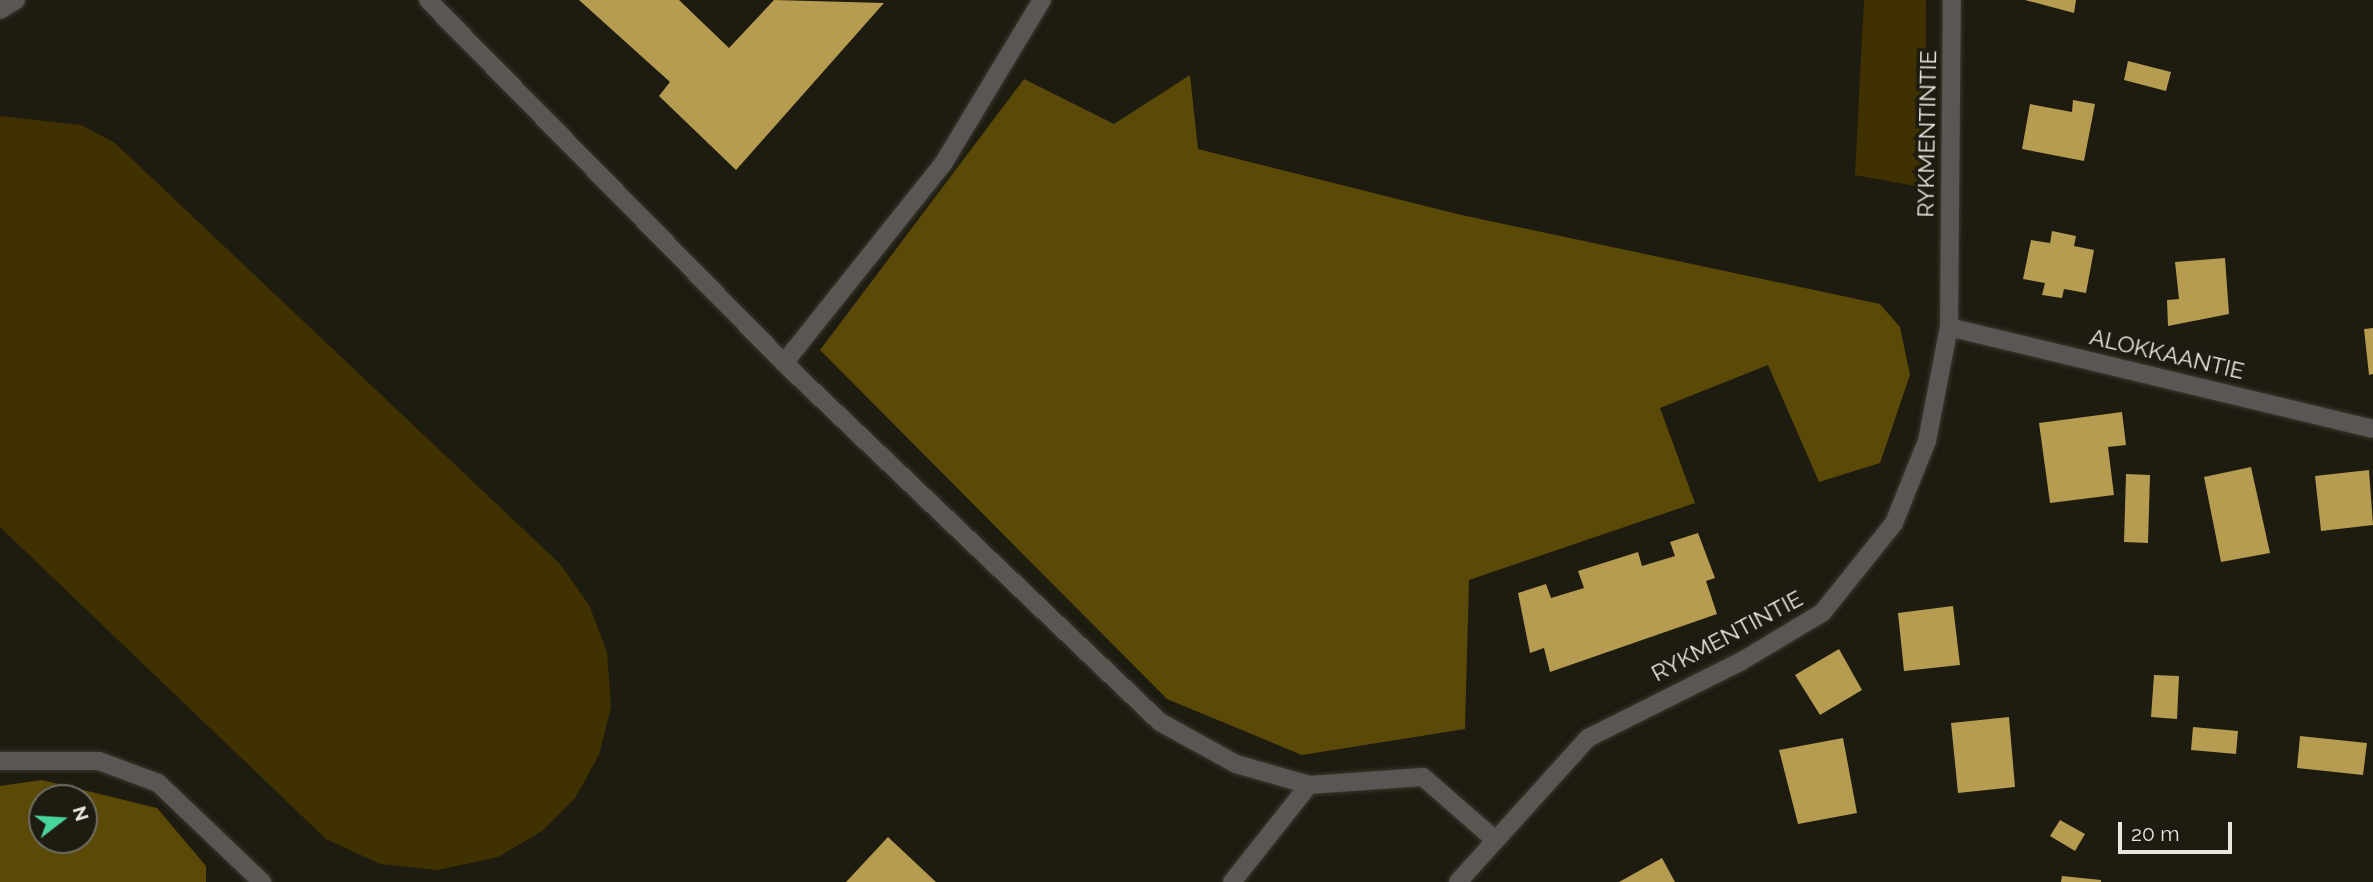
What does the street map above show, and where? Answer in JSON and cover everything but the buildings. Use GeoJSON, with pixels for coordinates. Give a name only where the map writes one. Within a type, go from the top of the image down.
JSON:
{"type":"FeatureCollection","features":[{"type":"Feature","properties":{"kind":"street"},"geometry":{"type":"LineString","coordinates":[[0,10],[16,0]]}},
{"type":"Feature","properties":{"kind":"street"},"geometry":{"type":"LineString","coordinates":[[428,0],[784,363],[1160,722],[1236,764],[1309,785],[1423,777],[1493,838]]}},
{"type":"Feature","properties":{"kind":"street"},"geometry":{"type":"LineString","coordinates":[[784,363],[943,164],[1042,0]]}},
{"type":"Feature","properties":{"kind":"street","name":"RYKMENTINTIE"},"geometry":{"type":"LineString","coordinates":[[1458,882],[1493,838],[1588,738],[1788,636],[1851,584],[1913,483],[1938,398],[1949,327],[1952,0]]}},
{"type":"Feature","properties":{"kind":"street","name":"ALOKKAANTIE"},"geometry":{"type":"LineString","coordinates":[[1949,327],[2373,429]]}},
{"type":"Feature","properties":{"kind":"street"},"geometry":{"type":"LineString","coordinates":[[0,761],[99,761],[158,783],[262,882]]}},
{"type":"Feature","properties":{"kind":"street"},"geometry":{"type":"LineString","coordinates":[[1232,882],[1309,785]]}},
{"type":"Feature","properties":{"kind":"shaded area"},"geometry":{"type":"Polygon","coordinates":[[[1864,0],[1926,0],[1925,163],[1915,186],[1855,175],[1864,0]]]}},
{"type":"Feature","properties":{"kind":"shaded area"},"geometry":{"type":"Polygon","coordinates":[[[1190,75],[1198,149],[1457,214],[1880,304],[1900,327],[1910,375],[1880,463],[1819,482],[1768,365],[1660,408],[1695,503],[1469,580],[1465,729],[1302,755],[1167,699],[820,350],[1024,79],[1114,124],[1190,75]]]}},
{"type":"Feature","properties":{"kind":"shaded area"},"geometry":{"type":"Polygon","coordinates":[[[0,116],[81,125],[115,143],[560,564],[589,605],[607,652],[611,707],[599,755],[575,798],[542,831],[498,857],[438,870],[380,864],[326,839],[0,527],[0,116]]]}},
{"type":"Feature","properties":{"kind":"shaded area"},"geometry":{"type":"Polygon","coordinates":[[[42,780],[58,784],[28,784],[28,854],[98,854],[98,794],[157,808],[206,866],[206,882],[0,882],[0,786],[42,780]]]}}]}
